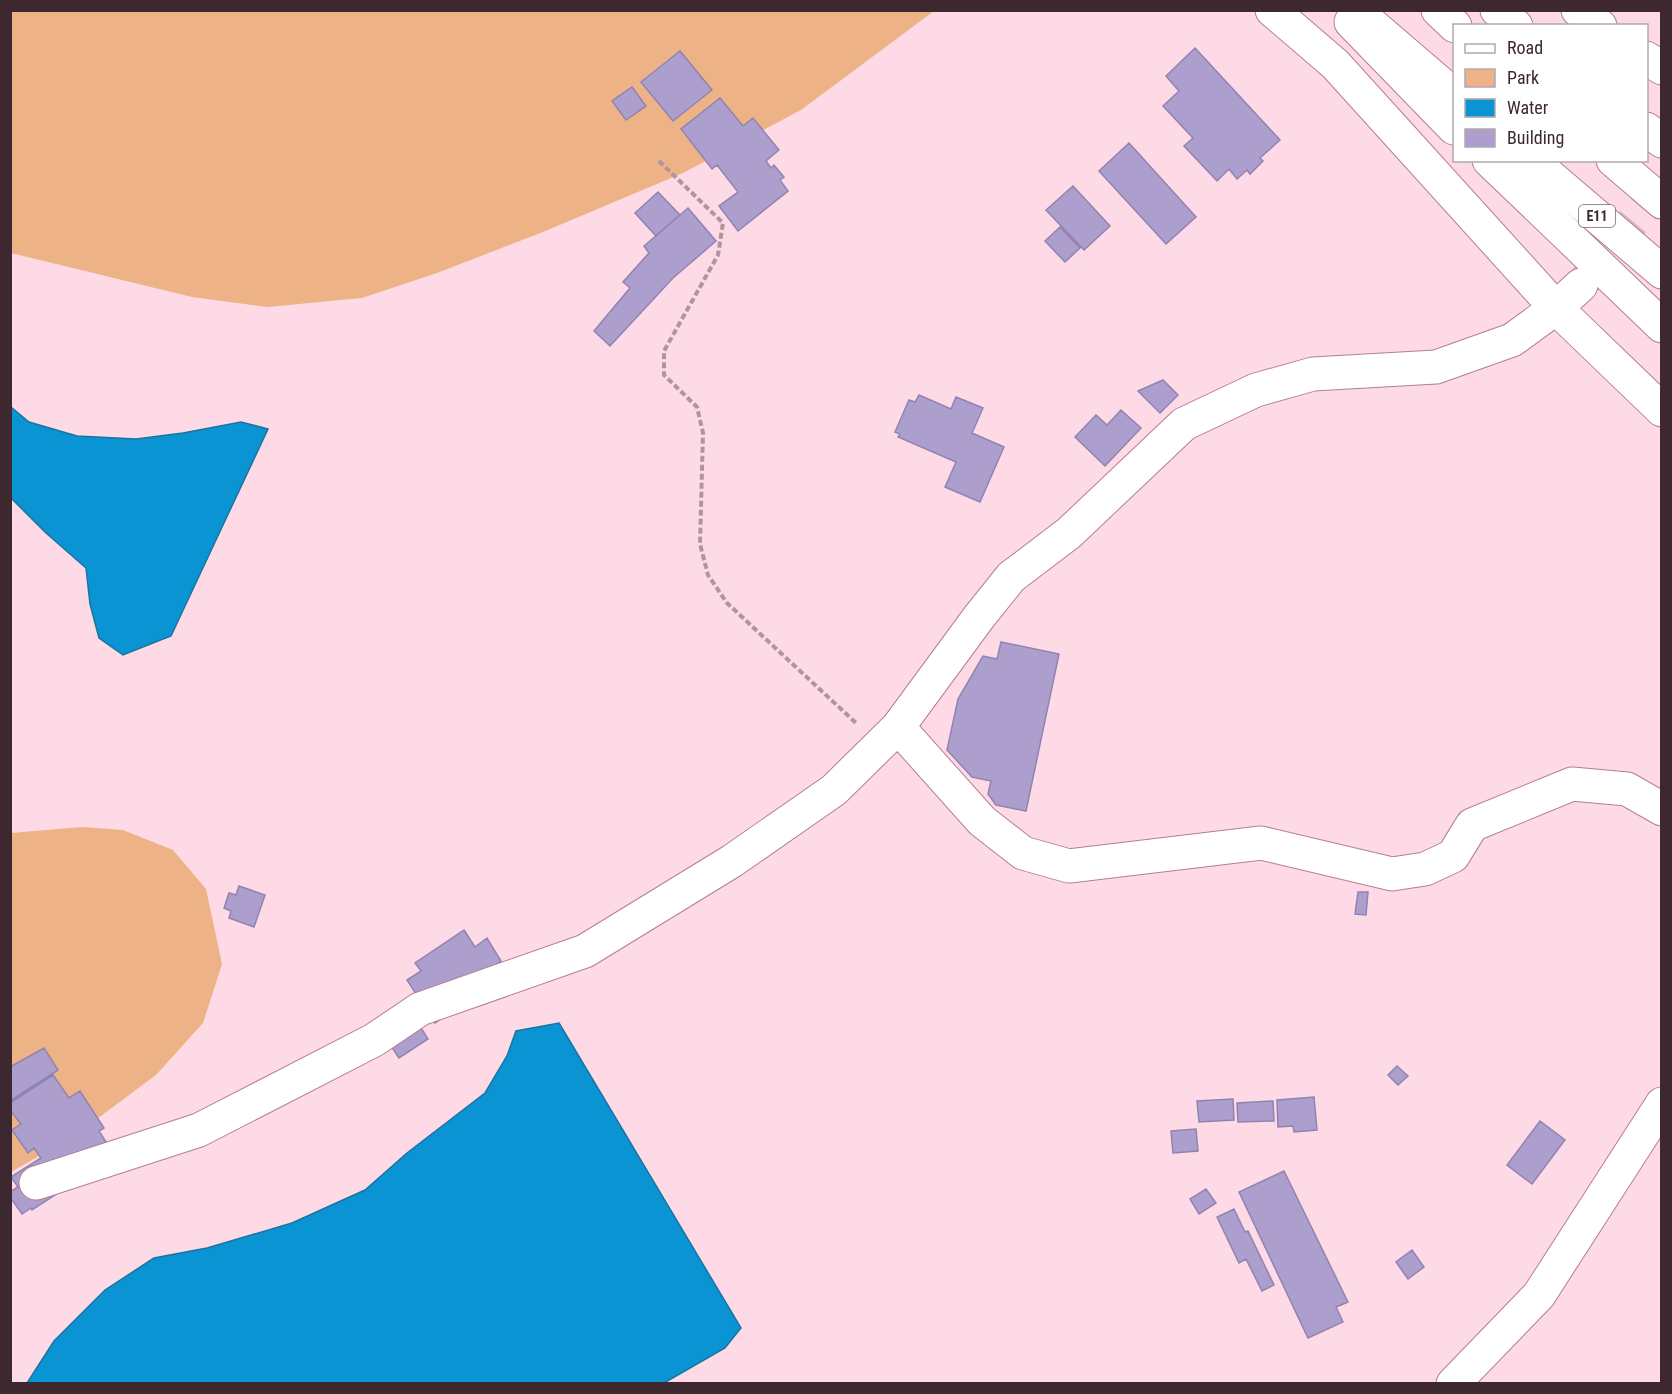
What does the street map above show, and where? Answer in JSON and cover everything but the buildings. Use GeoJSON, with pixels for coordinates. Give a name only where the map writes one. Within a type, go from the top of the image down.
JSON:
{"type":"FeatureCollection","features":[{"type":"Feature","properties":{"kind":"main road"},"geometry":{"type":"LineString","coordinates":[[1272,10],[1335,64],[1556,308],[1662,410]]}},
{"type":"Feature","properties":{"kind":"main road"},"geometry":{"type":"LineString","coordinates":[[1340,10],[1453,126]]}},
{"type":"Feature","properties":{"kind":"main road"},"geometry":{"type":"LineString","coordinates":[[1355,10],[1453,93]]}},
{"type":"Feature","properties":{"kind":"main road"},"geometry":{"type":"LineString","coordinates":[[1438,10],[1453,24]]}},
{"type":"Feature","properties":{"kind":"main road"},"geometry":{"type":"LineString","coordinates":[[1497,10],[1514,24]]}},
{"type":"Feature","properties":{"kind":"main road"},"geometry":{"type":"LineString","coordinates":[[1578,10],[1596,24]]}},
{"type":"Feature","properties":{"kind":"main road"},"geometry":{"type":"LineString","coordinates":[[1648,59],[1662,69]]}},
{"type":"Feature","properties":{"kind":"main road"},"geometry":{"type":"LineString","coordinates":[[1648,130],[1662,141]]}},
{"type":"Feature","properties":{"kind":"main road"},"geometry":{"type":"LineString","coordinates":[[1491,162],[1662,326]]}},
{"type":"Feature","properties":{"kind":"main road","name":"E11"},"geometry":{"type":"LineString","coordinates":[[1533,162],[1662,272]]}},
{"type":"Feature","properties":{"kind":"main road"},"geometry":{"type":"LineString","coordinates":[[1615,162],[1662,202]]}},
{"type":"Feature","properties":{"kind":"main road"},"geometry":{"type":"LineString","coordinates":[[36,1183],[199,1130],[374,1040],[420,1009],[585,951],[732,861],[834,790],[888,736],[1011,577],[1069,533],[1184,424],[1256,390],[1312,374],[1436,367],[1512,340],[1556,308],[1581,285]]}},
{"type":"Feature","properties":{"kind":"main road"},"geometry":{"type":"LineString","coordinates":[[888,736],[982,821],[1023,853],[1069,866],[1261,843],[1392,874],[1425,869],[1453,856],[1472,825],[1572,784],[1627,789],[1662,809]]}},
{"type":"Feature","properties":{"kind":"main road"},"geometry":{"type":"LineString","coordinates":[[1453,1383],[1539,1295],[1662,1104]]}},
{"type":"Feature","properties":{"kind":"path"},"geometry":{"type":"LineString","coordinates":[[659,161],[723,223],[718,255],[664,351],[664,375],[697,407],[703,433],[700,544],[708,575],[727,603],[888,736]]}},
{"type":"Feature","properties":{"kind":"green space"},"geometry":{"type":"Polygon","coordinates":[[[11,11],[934,11],[801,110],[683,173],[543,232],[437,273],[362,298],[268,307],[192,297],[11,253],[11,11]]]}},
{"type":"Feature","properties":{"kind":"green space"},"geometry":{"type":"Polygon","coordinates":[[[82,827],[123,830],[173,850],[206,889],[222,964],[203,1023],[156,1075],[74,1136],[11,1172],[11,833],[82,827]]]}},
{"type":"Feature","properties":{"kind":"water"},"geometry":{"type":"Polygon","coordinates":[[[11,407],[29,422],[77,436],[136,439],[241,422],[268,429],[171,636],[123,655],[99,638],[90,604],[86,568],[11,498],[11,407]]]}},
{"type":"Feature","properties":{"kind":"water"},"geometry":{"type":"Polygon","coordinates":[[[559,1023],[741,1328],[725,1348],[664,1383],[27,1383],[54,1341],[105,1290],[154,1258],[207,1248],[292,1223],[365,1190],[407,1153],[485,1093],[507,1056],[516,1031],[559,1023]]]}},
{"type":"Feature","properties":{"kind":"tunnel"},"geometry":{"type":"LineString","coordinates":[[1581,285],[1662,187]]}}]}
